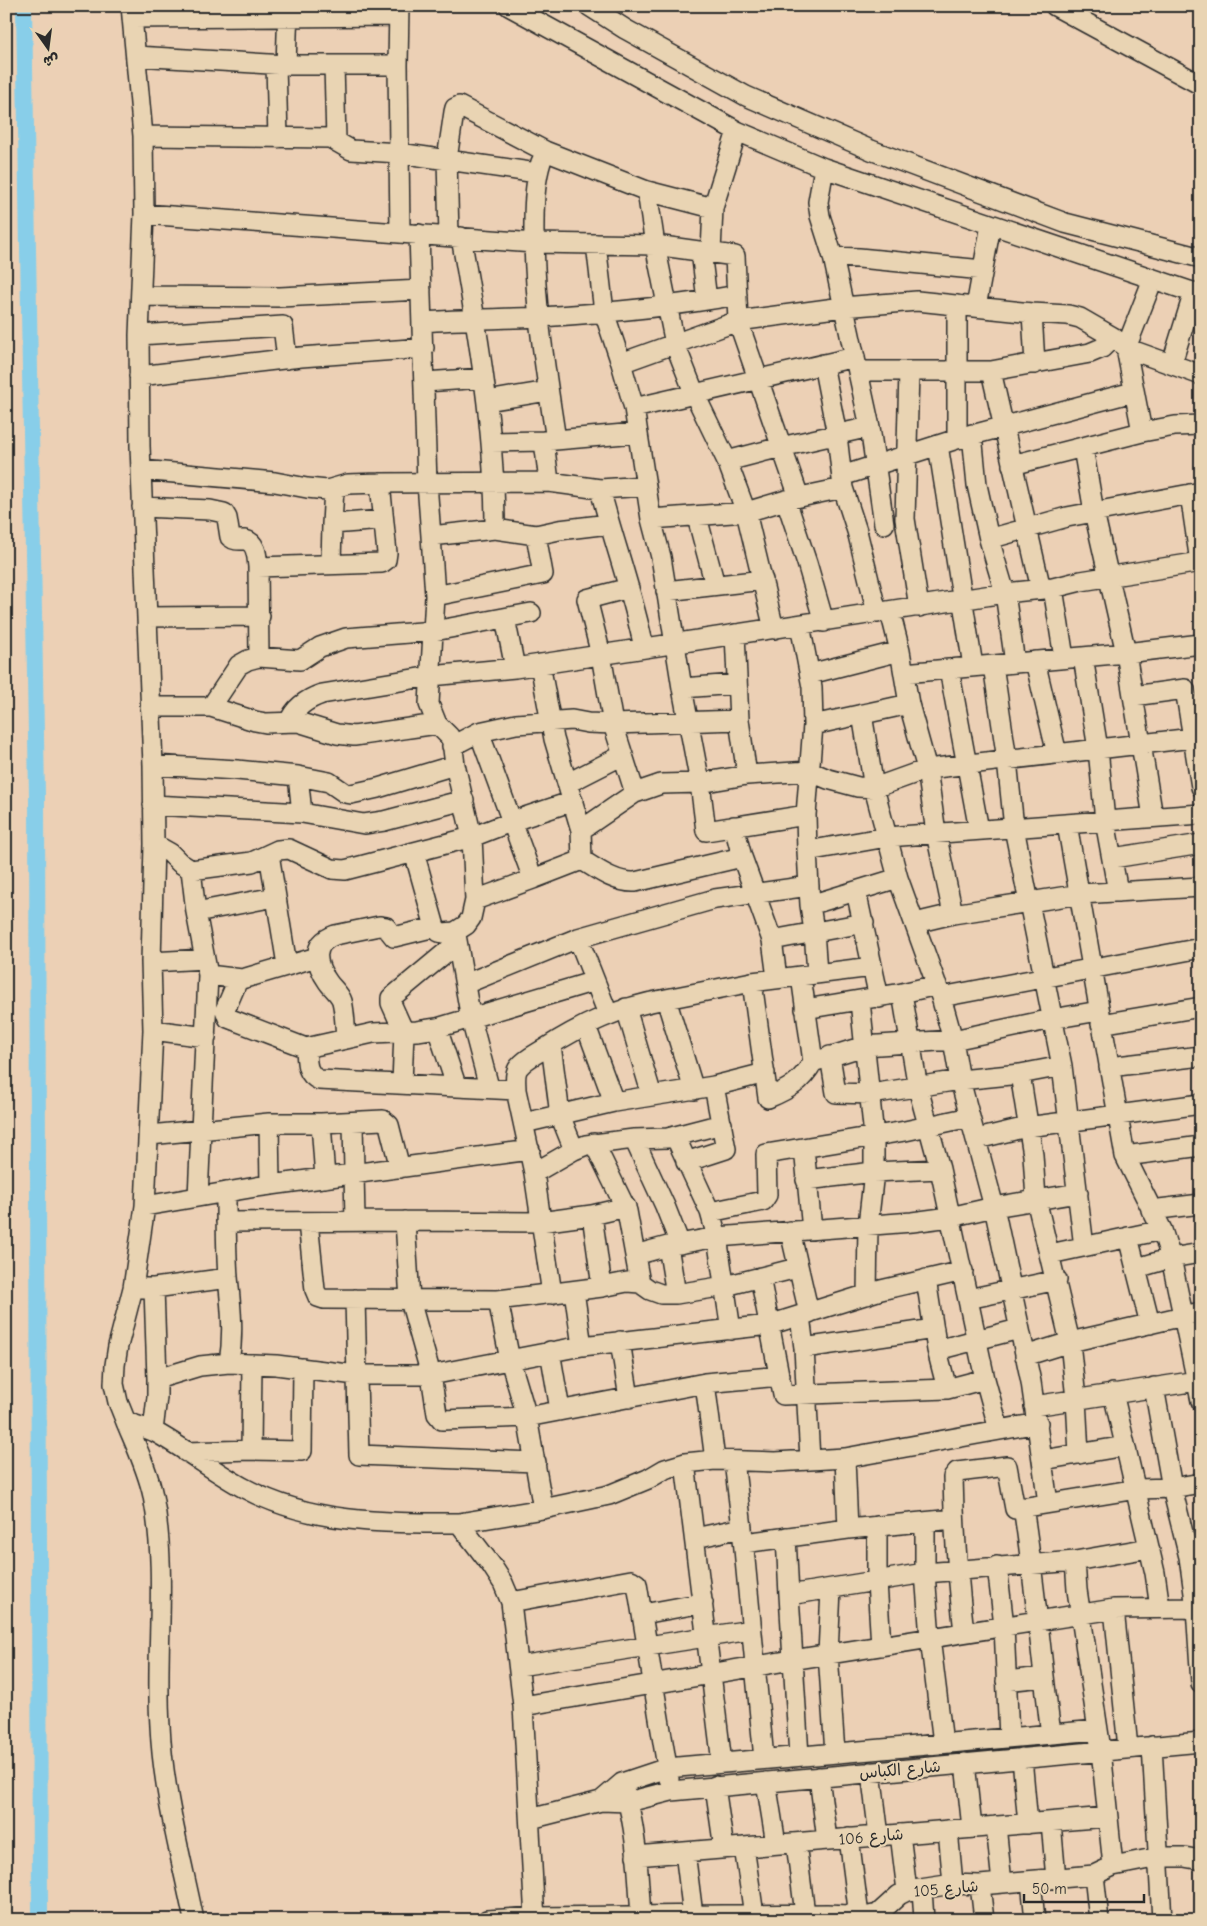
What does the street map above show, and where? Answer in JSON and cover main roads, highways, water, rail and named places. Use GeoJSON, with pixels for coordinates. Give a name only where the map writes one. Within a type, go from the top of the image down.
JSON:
{"type":"FeatureCollection","features":[{"type":"Feature","properties":{"kind":"waterway"},"geometry":{"type":"LineString","coordinates":[[24,6],[37,796],[40,1920]]}}]}
